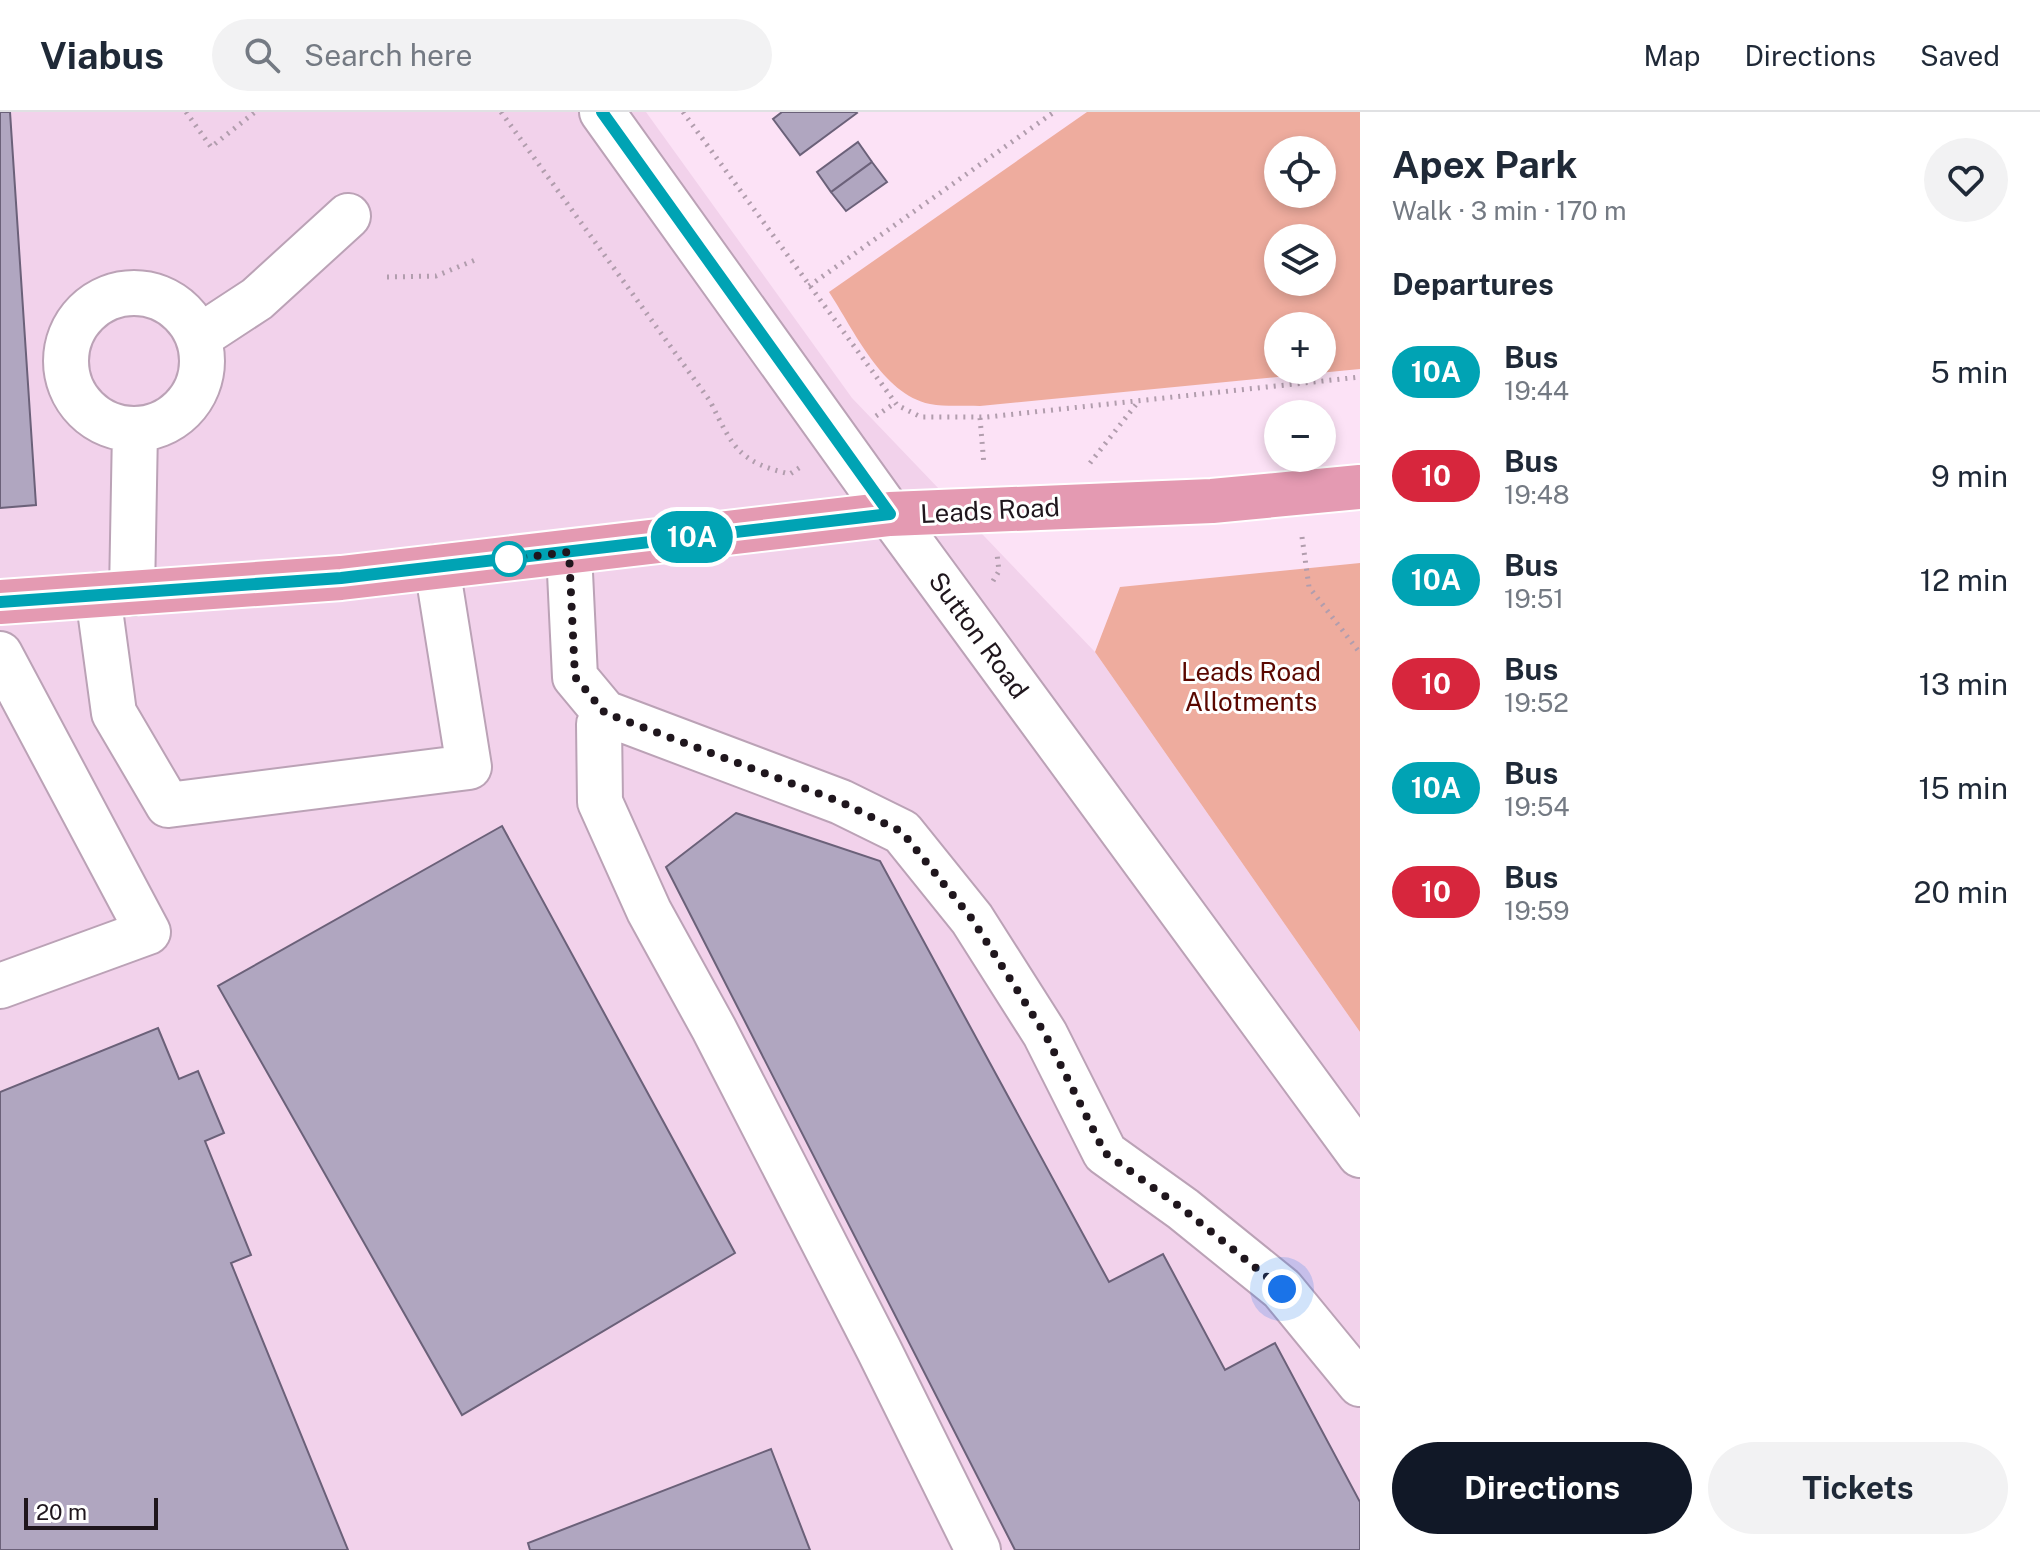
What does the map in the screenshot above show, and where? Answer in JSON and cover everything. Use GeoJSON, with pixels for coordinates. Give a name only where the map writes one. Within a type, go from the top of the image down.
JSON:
{"type":"FeatureCollection","features":[{"type":"Feature","properties":{"kind":"main road","name":"Leads Road"},"geometry":{"type":"LineString","coordinates":[[0,602],[341,578],[890,514],[1088,506],[1360,487]]}},
{"type":"Feature","properties":{"kind":"street","name":"Sutton Road"},"geometry":{"type":"LineString","coordinates":[[602,112],[890,514],[1360,1155]]}},
{"type":"Feature","properties":{"kind":"street"},"geometry":{"type":"LineString","coordinates":[[199,337],[257,299],[348,216]]}},
{"type":"Feature","properties":{"kind":"street"},"geometry":{"type":"LineString","coordinates":[[122,293],[146,293],[169,301],[187,316],[199,337],[202,369],[191,400],[176,416],[157,426],[135,430],[114,427],[94,417],[78,401],[69,382],[67,348],[81,316],[100,300],[122,293]]}},
{"type":"Feature","properties":{"kind":"street"},"geometry":{"type":"LineString","coordinates":[[135,430],[115,594],[114,713],[168,805],[469,767],[437,567]]}},
{"type":"Feature","properties":{"kind":"street"},"geometry":{"type":"LineString","coordinates":[[569,552],[575,677],[605,713],[841,802],[902,832],[972,919],[1045,1034],[1105,1153],[1183,1209],[1282,1289],[1360,1384]]}},
{"type":"Feature","properties":{"kind":"street"},"geometry":{"type":"LineString","coordinates":[[0,654],[148,932],[0,986]]}},
{"type":"Feature","properties":{"kind":"street"},"geometry":{"type":"LineString","coordinates":[[605,713],[599,724],[600,802],[649,911],[714,1029],[978,1550]]}},
{"type":"Feature","properties":{"kind":"path"},"geometry":{"type":"LineString","coordinates":[[186,112],[211,147],[255,112]]}},
{"type":"Feature","properties":{"kind":"path"},"geometry":{"type":"LineString","coordinates":[[501,112],[710,401],[732,446],[760,467]]}},
{"type":"Feature","properties":{"kind":"path"},"geometry":{"type":"LineString","coordinates":[[683,112],[897,405],[921,417],[980,418],[1360,377]]}},
{"type":"Feature","properties":{"kind":"path"},"geometry":{"type":"LineString","coordinates":[[809,286],[1054,112]]}},
{"type":"Feature","properties":{"kind":"path"},"geometry":{"type":"LineString","coordinates":[[387,277],[436,276],[475,260]]}},
{"type":"Feature","properties":{"kind":"path"},"geometry":{"type":"LineString","coordinates":[[1088,506],[1090,459],[1138,401]]}},
{"type":"Feature","properties":{"kind":"path"},"geometry":{"type":"LineString","coordinates":[[1296,493],[1309,587],[1360,653]]}},
{"type":"Feature","properties":{"kind":"path"},"geometry":{"type":"LineString","coordinates":[[964,613],[986,592],[999,571],[989,510]]}},
{"type":"Feature","properties":{"kind":"shaded area"},"geometry":{"type":"Polygon","coordinates":[[[0,112],[646,112],[852,398],[1095,652],[1360,1032],[1360,1550],[0,1550],[0,112]]]}},
{"type":"Feature","properties":{"kind":"green space"},"geometry":{"type":"Polygon","coordinates":[[[1087,112],[1360,112],[1360,369],[1336,371],[1336,312],[1264,312],[1264,378],[980,406],[936,405],[913,398],[897,388],[859,342],[829,292],[1087,112]]]}},
{"type":"Feature","properties":{"kind":"green space","name":"Leads Road Allotments"},"geometry":{"type":"Polygon","coordinates":[[[1360,563],[1360,1032],[1095,652],[1120,587],[1360,563]]]}},
{"type":"Feature","properties":{"kind":"building"},"geometry":{"type":"Polygon","coordinates":[[[0,112],[10,112],[36,505],[0,508],[0,112]]]}},
{"type":"Feature","properties":{"kind":"building"},"geometry":{"type":"Polygon","coordinates":[[[782,112],[857,113],[800,155],[773,119],[782,112]]]}},
{"type":"Feature","properties":{"kind":"building"},"geometry":{"type":"Polygon","coordinates":[[[858,142],[872,162],[831,192],[817,172],[858,142]]]}},
{"type":"Feature","properties":{"kind":"building"},"geometry":{"type":"Polygon","coordinates":[[[872,162],[887,182],[846,211],[831,192],[872,162]]]}},
{"type":"Feature","properties":{"kind":"building"},"geometry":{"type":"Polygon","coordinates":[[[736,813],[880,861],[1109,1282],[1163,1254],[1225,1370],[1275,1343],[1360,1502],[1360,1550],[1015,1550],[666,867],[736,813]]]}},
{"type":"Feature","properties":{"kind":"building"},"geometry":{"type":"Polygon","coordinates":[[[502,826],[735,1253],[462,1415],[218,986],[502,826]]]}},
{"type":"Feature","properties":{"kind":"building"},"geometry":{"type":"Polygon","coordinates":[[[158,1028],[179,1079],[198,1071],[224,1133],[205,1141],[251,1255],[231,1263],[348,1550],[0,1550],[0,1092],[158,1028]]]}},
{"type":"Feature","properties":{"kind":"building"},"geometry":{"type":"Polygon","coordinates":[[[771,1449],[810,1550],[530,1550],[528,1543],[771,1449]]]}},
{"type":"Feature","properties":{"kind":"bus line","name":"10A"},"geometry":{"type":"LineString","coordinates":[[0,602],[341,578],[890,514],[602,112]]}},
{"type":"Feature","properties":{"kind":"route"},"geometry":{"type":"LineString","coordinates":[[509,559],[569,552],[575,677],[605,713],[841,802],[878,823],[902,832],[972,919],[1045,1034],[1105,1153],[1183,1209],[1282,1289]]}}]}
